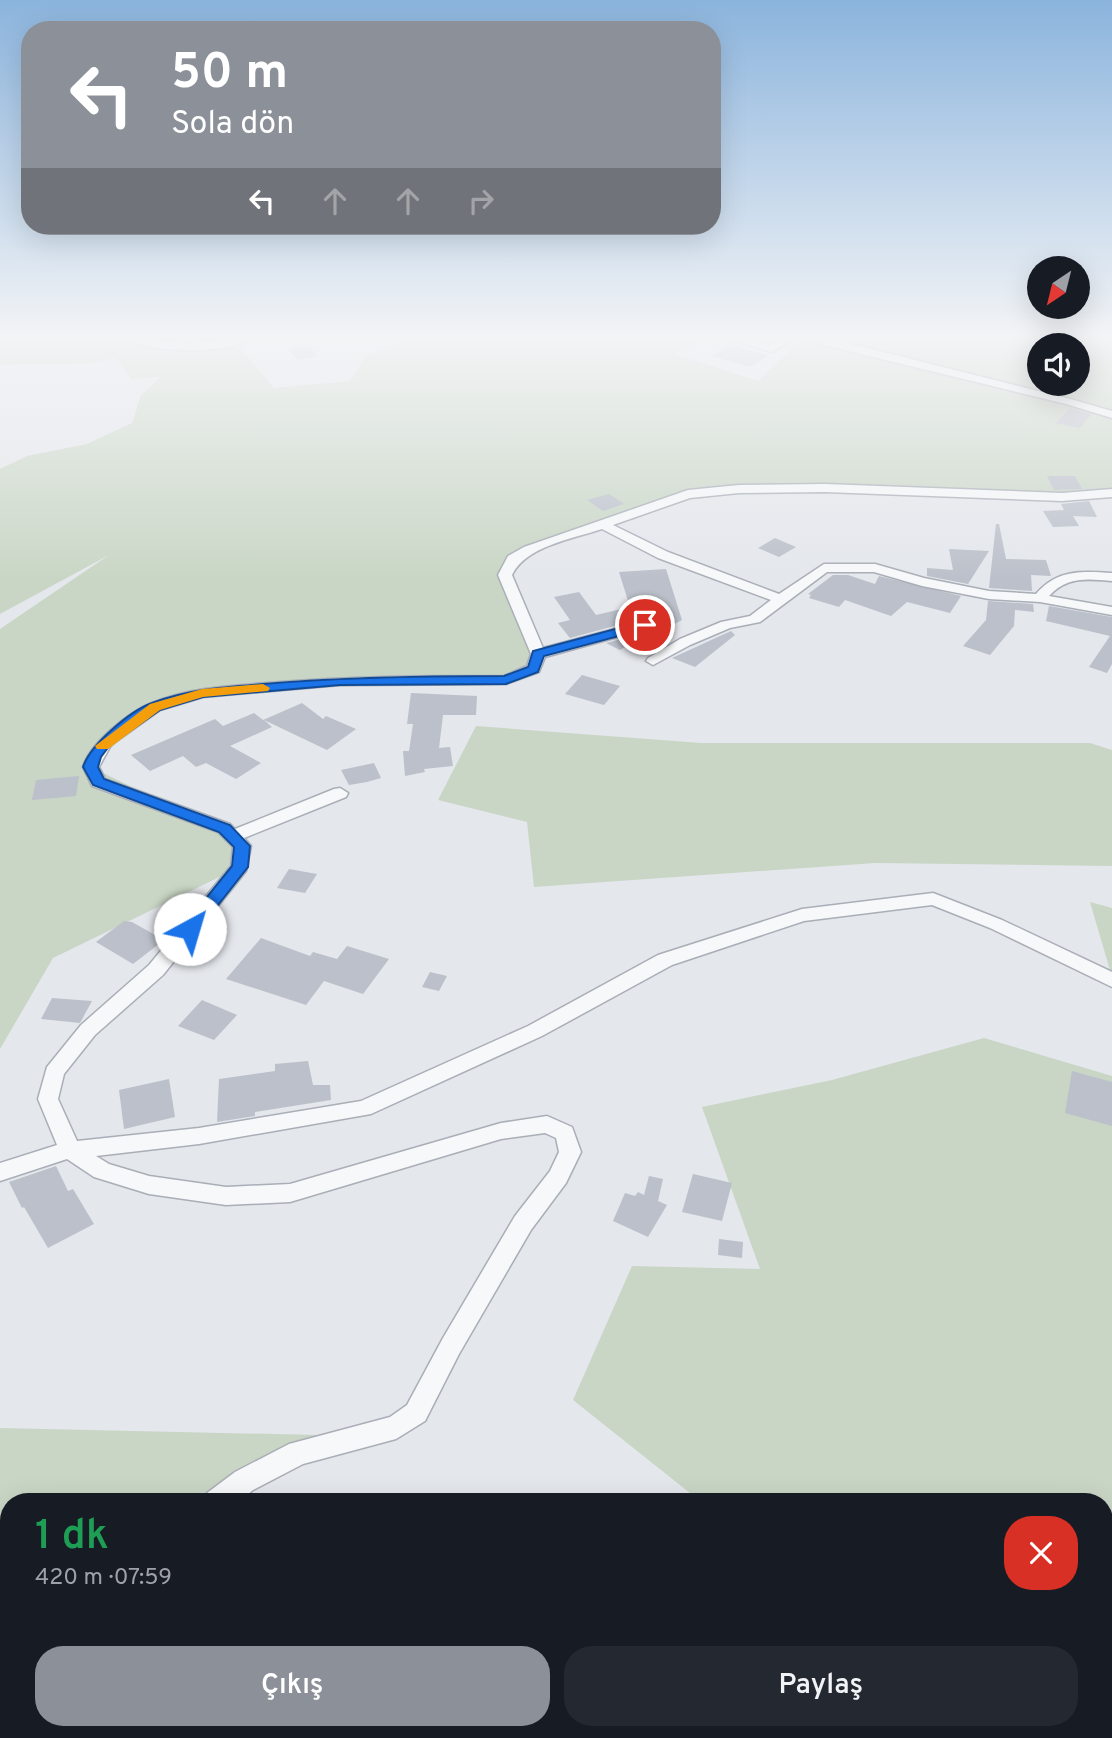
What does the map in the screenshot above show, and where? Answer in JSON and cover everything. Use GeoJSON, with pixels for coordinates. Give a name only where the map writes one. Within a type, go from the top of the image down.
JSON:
{"type":"FeatureCollection","features":[{"type":"Feature","properties":{"kind":"street"},"geometry":{"type":"LineString","coordinates":[[228,1493],[244,1481],[298,1453],[396,1427],[416,1413],[451,1346],[523,1223],[558,1177],[570,1152],[565,1133],[547,1124],[501,1131],[290,1193],[226,1196],[149,1185],[102,1171],[70,1150],[48,1099],[54,1072],[88,1030],[156,970],[240,867],[242,846],[224,828],[98,782],[91,767],[94,757],[105,742],[155,707],[202,693],[340,681],[506,680],[534,669],[538,653],[505,575],[513,559],[529,550],[688,494],[739,489],[915,489],[1062,498],[1112,493]]}},
{"type":"Feature","properties":{"kind":"street"},"geometry":{"type":"LineString","coordinates":[[602,524],[663,555],[781,599]]}},
{"type":"Feature","properties":{"kind":"street"},"geometry":{"type":"LineString","coordinates":[[653,661],[685,642],[726,625],[755,619],[824,568],[875,568],[922,582],[989,595],[1040,598],[1112,611]]}},
{"type":"Feature","properties":{"kind":"street"},"geometry":{"type":"LineString","coordinates":[[1040,598],[1051,582],[1064,577],[1112,577]]}},
{"type":"Feature","properties":{"kind":"street"},"geometry":{"type":"LineString","coordinates":[[538,653],[645,625]]}},
{"type":"Feature","properties":{"kind":"street"},"geometry":{"type":"LineString","coordinates":[[232,836],[340,793]]}},
{"type":"Feature","properties":{"kind":"street"},"geometry":{"type":"LineString","coordinates":[[0,1172],[70,1150],[199,1136],[364,1108],[535,1031],[665,960],[802,915],[933,899],[996,924],[1112,979]]}},
{"type":"Feature","properties":{"kind":"green space"},"geometry":{"type":"Polygon","coordinates":[[[134,418],[1112,418],[1112,489],[1062,497],[806,488],[688,494],[529,550],[505,575],[538,654],[517,676],[458,682],[233,691],[155,707],[91,767],[232,836],[240,867],[53,958],[0,1049],[0,629],[109,555],[0,614],[0,469],[27,456],[87,444],[132,423],[134,418]]]}},
{"type":"Feature","properties":{"kind":"green space"},"geometry":{"type":"Polygon","coordinates":[[[476,726],[701,743],[1090,743],[1112,750],[1112,866],[875,863],[534,887],[527,822],[438,800],[476,726]]]}},
{"type":"Feature","properties":{"kind":"green space"},"geometry":{"type":"Polygon","coordinates":[[[1090,902],[1112,908],[1112,977],[1090,902]]]}},
{"type":"Feature","properties":{"kind":"green space"},"geometry":{"type":"Polygon","coordinates":[[[984,1038],[1112,1076],[1112,1493],[690,1493],[573,1400],[632,1266],[760,1269],[702,1107],[832,1080],[984,1038]]]}},
{"type":"Feature","properties":{"kind":"green space"},"geometry":{"type":"Polygon","coordinates":[[[0,1428],[363,1436],[239,1493],[0,1493],[0,1428]]]}},
{"type":"Feature","properties":{"kind":"building"},"geometry":{"type":"Polygon","coordinates":[[[1061,418],[1088,418],[1080,428],[1056,423],[1061,418]]]}},
{"type":"Feature","properties":{"kind":"building"},"geometry":{"type":"Polygon","coordinates":[[[1047,476],[1075,476],[1082,489],[1054,490],[1047,476]]]}},
{"type":"Feature","properties":{"kind":"building"},"geometry":{"type":"Polygon","coordinates":[[[609,494],[624,504],[603,511],[587,500],[609,494]]]}},
{"type":"Feature","properties":{"kind":"building"},"geometry":{"type":"Polygon","coordinates":[[[1089,501],[1097,517],[1073,516],[1079,526],[1053,527],[1043,511],[1064,510],[1061,504],[1089,501]]]}},
{"type":"Feature","properties":{"kind":"building"},"geometry":{"type":"Polygon","coordinates":[[[996,524],[999,524],[1006,559],[1046,560],[1051,576],[1031,575],[1032,591],[989,588],[996,524]]]}},
{"type":"Feature","properties":{"kind":"building"},"geometry":{"type":"Polygon","coordinates":[[[775,538],[796,547],[779,557],[758,548],[775,538]]]}},
{"type":"Feature","properties":{"kind":"building"},"geometry":{"type":"Polygon","coordinates":[[[949,549],[989,551],[968,584],[927,576],[927,568],[953,570],[949,549]]]}},
{"type":"Feature","properties":{"kind":"building"},"geometry":{"type":"Polygon","coordinates":[[[666,569],[682,620],[667,628],[661,625],[620,650],[606,643],[651,631],[653,623],[644,618],[570,638],[558,623],[570,620],[554,597],[579,592],[596,615],[630,607],[619,572],[666,569]]]}},
{"type":"Feature","properties":{"kind":"building"},"geometry":{"type":"Polygon","coordinates":[[[833,575],[848,575],[875,584],[879,576],[961,596],[950,613],[907,602],[891,616],[845,600],[839,607],[809,598],[811,595],[808,594],[833,575]]]}},
{"type":"Feature","properties":{"kind":"building"},"geometry":{"type":"Polygon","coordinates":[[[988,601],[1033,604],[1034,612],[1015,610],[1014,626],[990,655],[963,646],[986,620],[988,601]]]}},
{"type":"Feature","properties":{"kind":"building"},"geometry":{"type":"Polygon","coordinates":[[[1049,606],[1112,617],[1112,664],[1107,673],[1089,667],[1110,636],[1046,621],[1049,606]]]}},
{"type":"Feature","properties":{"kind":"building"},"geometry":{"type":"Polygon","coordinates":[[[731,631],[735,635],[695,667],[672,658],[731,631]]]}},
{"type":"Feature","properties":{"kind":"building"},"geometry":{"type":"Polygon","coordinates":[[[582,675],[620,686],[604,705],[565,694],[582,675]]]}},
{"type":"Feature","properties":{"kind":"building"},"geometry":{"type":"Polygon","coordinates":[[[411,693],[477,696],[476,715],[443,715],[439,748],[450,747],[453,766],[424,769],[425,772],[405,776],[403,751],[409,751],[413,724],[407,724],[411,693]]]}},
{"type":"Feature","properties":{"kind":"building"},"geometry":{"type":"Polygon","coordinates":[[[302,703],[323,719],[326,716],[356,729],[327,750],[264,720],[272,727],[230,746],[261,763],[236,779],[206,763],[196,767],[183,756],[150,771],[131,755],[215,719],[223,726],[254,713],[263,720],[302,703]]]}},
{"type":"Feature","properties":{"kind":"building"},"geometry":{"type":"Polygon","coordinates":[[[374,763],[381,778],[367,782],[349,785],[341,770],[374,763]]]}},
{"type":"Feature","properties":{"kind":"building"},"geometry":{"type":"Polygon","coordinates":[[[79,776],[76,796],[32,800],[36,780],[79,776]]]}},
{"type":"Feature","properties":{"kind":"building"},"geometry":{"type":"Polygon","coordinates":[[[289,869],[317,874],[305,893],[277,888],[289,869]]]}},
{"type":"Feature","properties":{"kind":"building"},"geometry":{"type":"Polygon","coordinates":[[[124,921],[132,922],[164,940],[133,964],[96,942],[124,921]]]}},
{"type":"Feature","properties":{"kind":"building"},"geometry":{"type":"Polygon","coordinates":[[[261,938],[310,956],[313,952],[337,959],[347,946],[389,959],[363,994],[324,981],[306,1005],[226,979],[261,938]]]}},
{"type":"Feature","properties":{"kind":"building"},"geometry":{"type":"Polygon","coordinates":[[[430,972],[447,976],[439,991],[422,987],[430,972]]]}},
{"type":"Feature","properties":{"kind":"building"},"geometry":{"type":"Polygon","coordinates":[[[52,998],[92,1001],[80,1023],[41,1019],[52,998]]]}},
{"type":"Feature","properties":{"kind":"building"},"geometry":{"type":"Polygon","coordinates":[[[202,1000],[237,1015],[214,1040],[178,1026],[202,1000]]]}},
{"type":"Feature","properties":{"kind":"building"},"geometry":{"type":"Polygon","coordinates":[[[308,1061],[313,1085],[330,1085],[331,1100],[255,1112],[255,1116],[217,1122],[219,1079],[275,1071],[275,1064],[308,1061]]]}},
{"type":"Feature","properties":{"kind":"building"},"geometry":{"type":"Polygon","coordinates":[[[1072,1071],[1112,1082],[1112,1126],[1065,1113],[1072,1071]]]}},
{"type":"Feature","properties":{"kind":"building"},"geometry":{"type":"Polygon","coordinates":[[[169,1079],[175,1117],[124,1129],[119,1090],[169,1079]]]}},
{"type":"Feature","properties":{"kind":"building"},"geometry":{"type":"Polygon","coordinates":[[[56,1166],[68,1191],[73,1189],[94,1224],[48,1248],[9,1182],[56,1166]]]}},
{"type":"Feature","properties":{"kind":"building"},"geometry":{"type":"Polygon","coordinates":[[[693,1174],[732,1183],[722,1221],[682,1212],[693,1174]]]}},
{"type":"Feature","properties":{"kind":"building"},"geometry":{"type":"Polygon","coordinates":[[[649,1176],[663,1179],[658,1201],[667,1205],[648,1237],[613,1221],[625,1193],[635,1196],[638,1192],[644,1195],[649,1176]]]}},
{"type":"Feature","properties":{"kind":"building"},"geometry":{"type":"Polygon","coordinates":[[[719,1239],[743,1242],[742,1258],[718,1255],[719,1239]]]}},
{"type":"Feature","properties":{"kind":"slow traffic"},"geometry":{"type":"LineString","coordinates":[[102,746],[155,707],[202,693],[263,688]]}},
{"type":"Feature","properties":{"kind":"route"},"geometry":{"type":"LineString","coordinates":[[190,929],[240,867],[242,846],[224,828],[98,782],[91,767],[94,757],[105,742],[155,707],[202,693],[340,681],[506,680],[534,669],[538,653],[645,625]]}}]}
